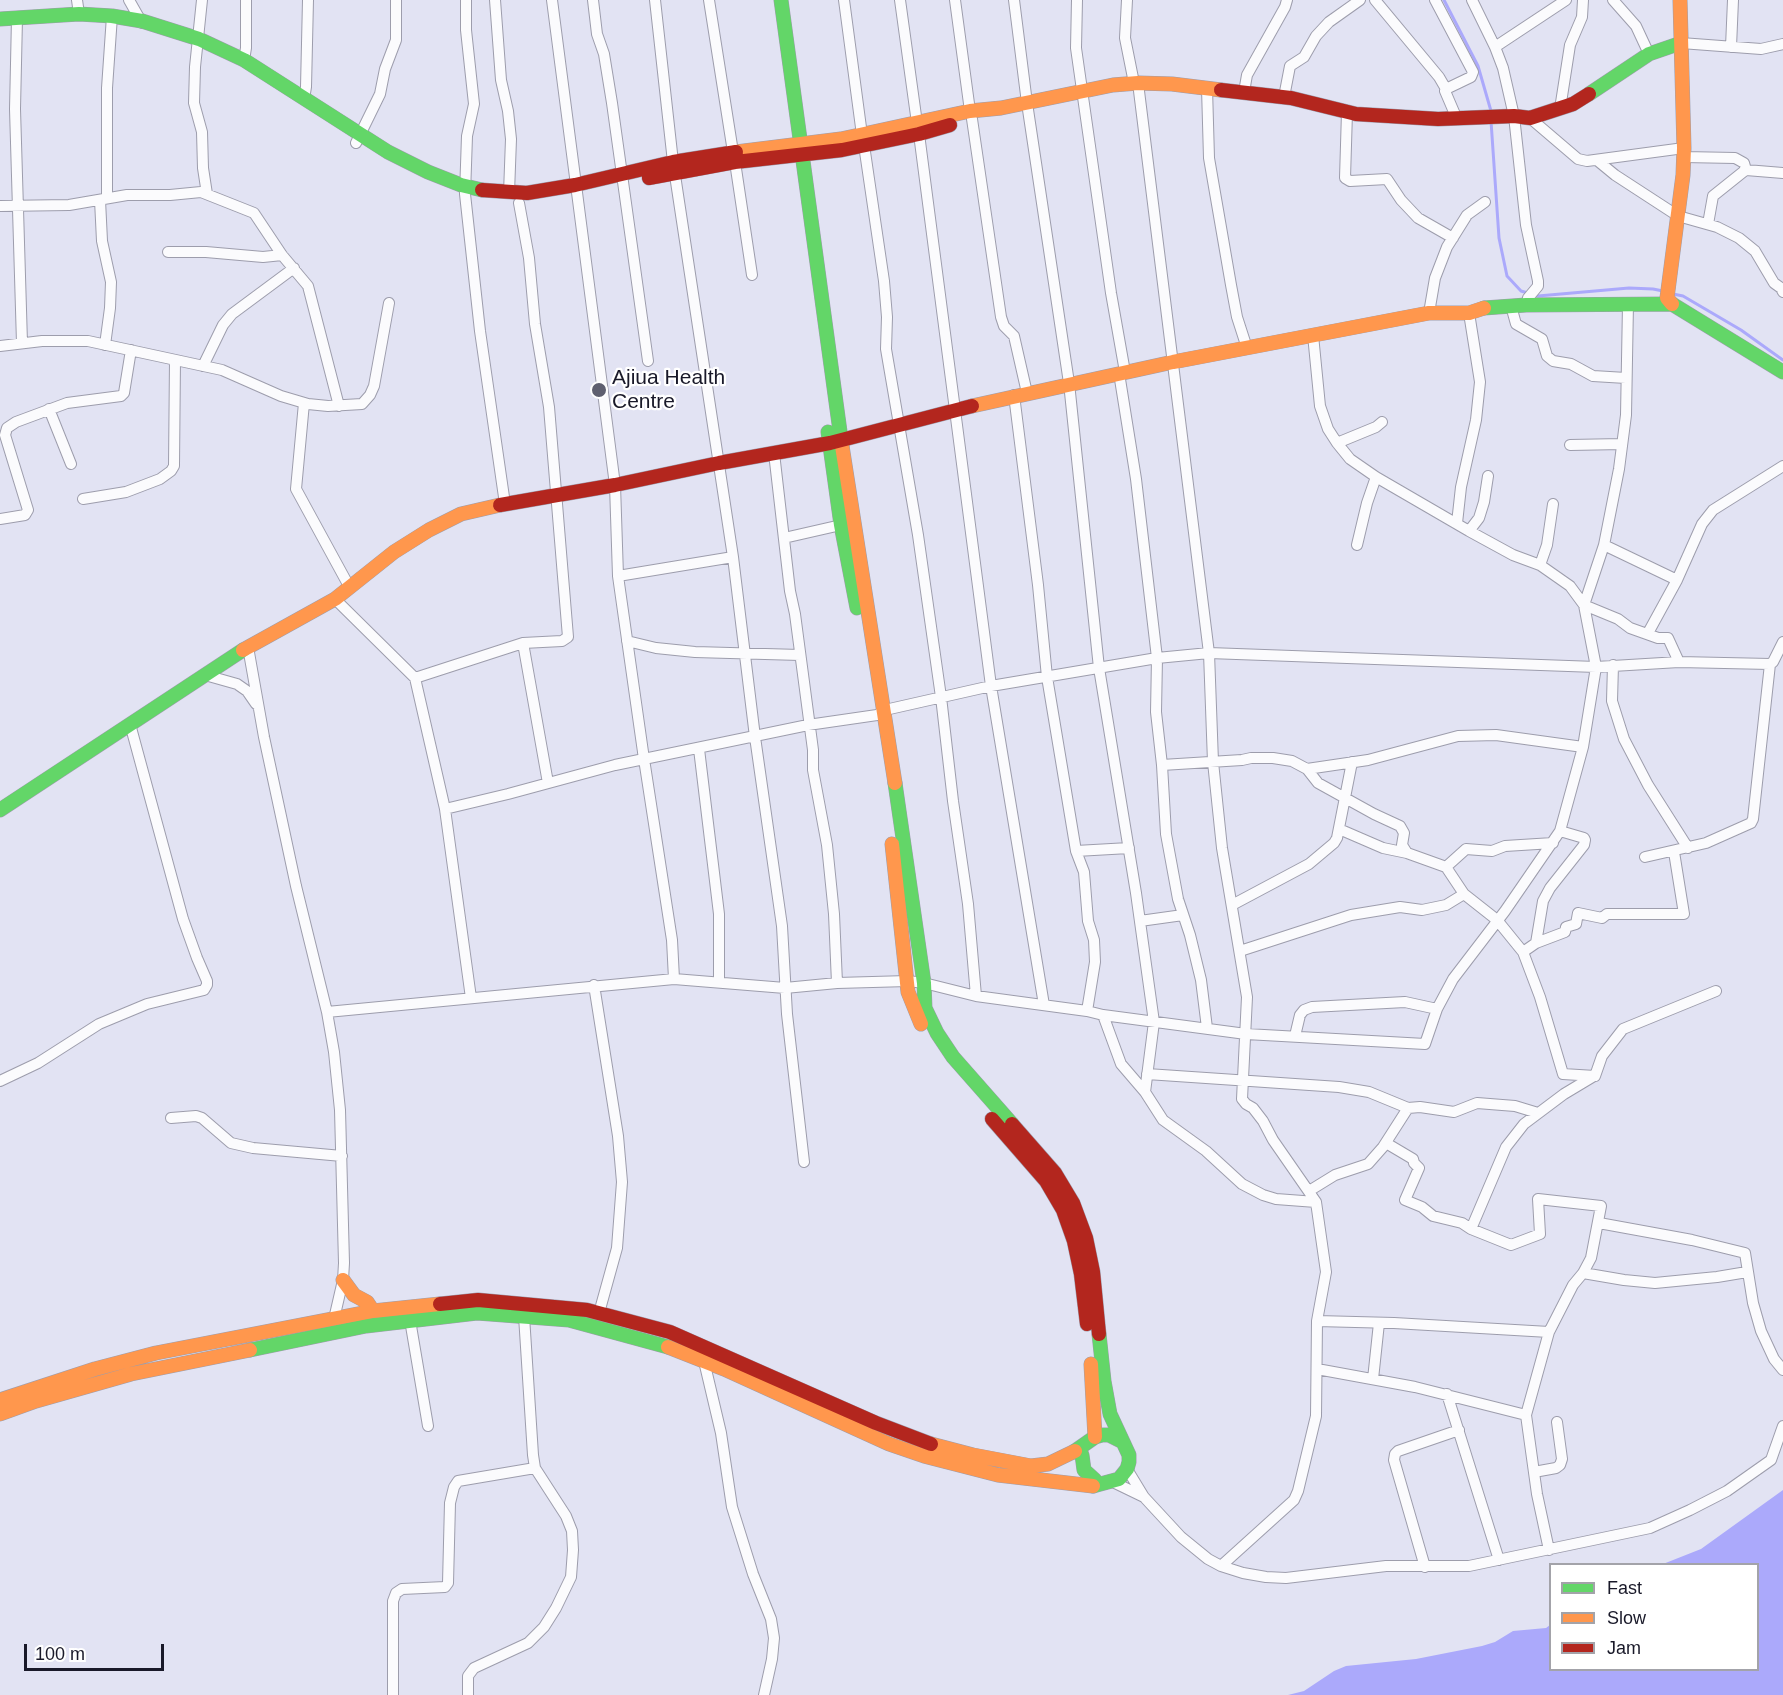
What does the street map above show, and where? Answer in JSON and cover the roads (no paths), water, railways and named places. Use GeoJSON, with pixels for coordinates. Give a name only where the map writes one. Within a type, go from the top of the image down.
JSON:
{"type":"FeatureCollection","features":[{"type":"Feature","properties":{"kind":"main road"},"geometry":{"type":"LineString","coordinates":[[770,0],[796,149]]}},
{"type":"Feature","properties":{"kind":"main road"},"geometry":{"type":"LineString","coordinates":[[0,1414],[36,1401],[131,1374],[366,1326],[477,1313],[569,1320],[602,1327],[662,1345],[704,1361],[889,1444],[924,1456],[999,1475],[1093,1486],[1113,1482],[1127,1469],[1129,1455],[1110,1414],[1104,1381],[1093,1272],[1086,1238],[1073,1203],[1055,1173],[960,1064],[937,1033],[925,1008],[924,983],[881,712],[835,442],[796,149],[781,0]]}},
{"type":"Feature","properties":{"kind":"main road"},"geometry":{"type":"LineString","coordinates":[[1670,301],[1669,283],[1684,153],[1680,0]]}},
{"type":"Feature","properties":{"kind":"main road"},"geometry":{"type":"LineString","coordinates":[[0,25],[79,14],[142,24],[199,42],[244,60],[304,99],[358,140]]}},
{"type":"Feature","properties":{"kind":"main road"},"geometry":{"type":"LineString","coordinates":[[0,19],[79,21],[112,19]]}},
{"type":"Feature","properties":{"kind":"main road"},"geometry":{"type":"LineString","coordinates":[[199,42],[358,140],[465,190],[514,198],[527,193],[576,190],[673,167],[863,140],[1001,108],[1136,83],[1284,97],[1347,112],[1395,117],[1456,119],[1514,116],[1530,118],[1560,110],[1592,93],[1649,54],[1681,43]]}},
{"type":"Feature","properties":{"kind":"main road"},"geometry":{"type":"LineString","coordinates":[[0,810],[248,647],[335,598],[394,552],[429,530],[461,514],[835,442],[956,409],[1173,362],[1429,314],[1468,313],[1480,308],[1510,306],[1527,302],[1628,304],[1670,301],[1783,372]]}},
{"type":"Feature","properties":{"kind":"main road"},"geometry":{"type":"LineString","coordinates":[[835,442],[841,525],[881,712],[908,992],[915,1012],[944,1062],[1046,1181],[1063,1210],[1074,1241],[1081,1274],[1093,1382],[1095,1437]]}},
{"type":"Feature","properties":{"kind":"main road"},"geometry":{"type":"LineString","coordinates":[[344,1280],[354,1295],[367,1302],[373,1311]]}},
{"type":"Feature","properties":{"kind":"main road"},"geometry":{"type":"LineString","coordinates":[[0,1400],[95,1369],[156,1353],[373,1311],[478,1300],[559,1306],[599,1313],[670,1332],[876,1423],[928,1443],[973,1455],[1031,1466],[1048,1464],[1075,1451],[1095,1437],[1109,1435],[1123,1442]]}},
{"type":"Feature","properties":{"kind":"main road"},"geometry":{"type":"LineString","coordinates":[[1075,1451],[1082,1455],[1084,1470],[1095,1480],[1093,1486]]}},
{"type":"Feature","properties":{"kind":"street"},"geometry":{"type":"LineString","coordinates":[[77,0],[79,14]]}},
{"type":"Feature","properties":{"kind":"street"},"geometry":{"type":"LineString","coordinates":[[129,0],[142,24]]}},
{"type":"Feature","properties":{"kind":"street"},"geometry":{"type":"LineString","coordinates":[[202,0],[194,103],[201,132],[207,194]]}},
{"type":"Feature","properties":{"kind":"street"},"geometry":{"type":"LineString","coordinates":[[244,60],[246,0]]}},
{"type":"Feature","properties":{"kind":"street"},"geometry":{"type":"LineString","coordinates":[[304,99],[308,0]]}},
{"type":"Feature","properties":{"kind":"street"},"geometry":{"type":"LineString","coordinates":[[358,140],[380,94],[385,69],[396,40],[396,0]]}},
{"type":"Feature","properties":{"kind":"street"},"geometry":{"type":"LineString","coordinates":[[466,0],[467,43],[474,104],[467,136],[465,190],[480,331],[505,504]]}},
{"type":"Feature","properties":{"kind":"street"},"geometry":{"type":"LineString","coordinates":[[415,678],[523,643],[562,641],[568,638],[549,407],[535,324],[529,258],[514,198],[512,139],[501,80],[495,0]]}},
{"type":"Feature","properties":{"kind":"street"},"geometry":{"type":"LineString","coordinates":[[552,0],[615,485],[618,576],[672,940],[674,979]]}},
{"type":"Feature","properties":{"kind":"street"},"geometry":{"type":"LineString","coordinates":[[593,0],[594,19],[604,54],[648,361]]}},
{"type":"Feature","properties":{"kind":"street"},"geometry":{"type":"LineString","coordinates":[[655,0],[673,167],[733,557],[754,737],[782,926],[785,988],[804,1162]]}},
{"type":"Feature","properties":{"kind":"street"},"geometry":{"type":"LineString","coordinates":[[709,0],[752,275]]}},
{"type":"Feature","properties":{"kind":"street"},"geometry":{"type":"LineString","coordinates":[[844,0],[884,281],[887,317],[886,349],[918,535],[941,697],[968,904],[976,996]]}},
{"type":"Feature","properties":{"kind":"street"},"geometry":{"type":"LineString","coordinates":[[900,0],[991,686],[1044,1005]]}},
{"type":"Feature","properties":{"kind":"street"},"geometry":{"type":"LineString","coordinates":[[955,0],[1001,317],[1004,326],[1014,336],[1047,677],[1076,851],[1084,872],[1088,921],[1095,954],[1087,1011]]}},
{"type":"Feature","properties":{"kind":"street"},"geometry":{"type":"LineString","coordinates":[[1014,0],[1069,383],[1099,668],[1129,848],[1154,1022],[1145,1092]]}},
{"type":"Feature","properties":{"kind":"street"},"geometry":{"type":"LineString","coordinates":[[1077,0],[1076,48],[1081,92],[1122,373],[1157,658],[1156,712],[1166,834],[1178,899],[1201,980],[1207,1028]]}},
{"type":"Feature","properties":{"kind":"street"},"geometry":{"type":"LineString","coordinates":[[1127,0],[1125,38],[1136,83],[1209,653],[1213,762],[1222,848],[1247,997],[1243,1102],[1253,1108],[1263,1121],[1273,1140],[1316,1202],[1326,1272],[1317,1321],[1316,1416],[1294,1500],[1221,1566]]}},
{"type":"Feature","properties":{"kind":"street"},"geometry":{"type":"LineString","coordinates":[[1244,92],[1247,75],[1286,7],[1287,0]]}},
{"type":"Feature","properties":{"kind":"street"},"geometry":{"type":"LineString","coordinates":[[1284,97],[1290,66],[1304,57],[1316,36],[1329,22],[1360,0]]}},
{"type":"Feature","properties":{"kind":"street"},"geometry":{"type":"LineString","coordinates":[[1375,0],[1439,77],[1446,89],[1456,119]]}},
{"type":"Feature","properties":{"kind":"street"},"geometry":{"type":"LineString","coordinates":[[1435,0],[1473,72],[1471,77],[1446,89]]}},
{"type":"Feature","properties":{"kind":"street"},"geometry":{"type":"LineString","coordinates":[[1472,0],[1495,47],[1510,94],[1526,225],[1538,286],[1527,302]]}},
{"type":"Feature","properties":{"kind":"street"},"geometry":{"type":"LineString","coordinates":[[1495,47],[1566,0]]}},
{"type":"Feature","properties":{"kind":"street"},"geometry":{"type":"LineString","coordinates":[[1560,110],[1570,45],[1582,17],[1583,0]]}},
{"type":"Feature","properties":{"kind":"street"},"geometry":{"type":"LineString","coordinates":[[1613,0],[1636,26],[1649,54]]}},
{"type":"Feature","properties":{"kind":"street"},"geometry":{"type":"LineString","coordinates":[[1731,47],[1732,0]]}},
{"type":"Feature","properties":{"kind":"street"},"geometry":{"type":"LineString","coordinates":[[105,345],[111,282],[102,241],[107,88],[112,19]]}},
{"type":"Feature","properties":{"kind":"street"},"geometry":{"type":"LineString","coordinates":[[17,21],[15,109],[22,344]]}},
{"type":"Feature","properties":{"kind":"street"},"geometry":{"type":"LineString","coordinates":[[1681,43],[1761,49],[1783,44]]}},
{"type":"Feature","properties":{"kind":"street"},"geometry":{"type":"LineString","coordinates":[[1207,88],[1209,158],[1230,285],[1247,348]]}},
{"type":"Feature","properties":{"kind":"street"},"geometry":{"type":"LineString","coordinates":[[1347,112],[1345,178],[1350,181],[1387,178],[1401,200],[1418,218],[1453,238]]}},
{"type":"Feature","properties":{"kind":"street"},"geometry":{"type":"LineString","coordinates":[[1530,118],[1578,159],[1598,161],[1684,153],[1735,158],[1744,164],[1746,170]]}},
{"type":"Feature","properties":{"kind":"street"},"geometry":{"type":"LineString","coordinates":[[1598,161],[1615,175],[1678,216],[1708,224],[1738,238],[1755,251],[1774,283],[1783,292]]}},
{"type":"Feature","properties":{"kind":"street"},"geometry":{"type":"LineString","coordinates":[[1708,224],[1713,196],[1746,170],[1783,173]]}},
{"type":"Feature","properties":{"kind":"street"},"geometry":{"type":"LineString","coordinates":[[0,206],[18,204],[69,206],[127,195],[201,192],[254,213],[282,255],[308,286],[339,406]]}},
{"type":"Feature","properties":{"kind":"street"},"geometry":{"type":"LineString","coordinates":[[1429,314],[1435,278],[1443,255],[1467,215],[1485,202]]}},
{"type":"Feature","properties":{"kind":"street"},"geometry":{"type":"LineString","coordinates":[[168,252],[206,252],[263,258],[282,255]]}},
{"type":"Feature","properties":{"kind":"street"},"geometry":{"type":"LineString","coordinates":[[203,366],[223,325],[232,314],[294,268]]}},
{"type":"Feature","properties":{"kind":"street"},"geometry":{"type":"LineString","coordinates":[[0,346],[65,341],[105,345],[236,375],[281,396],[304,403],[339,406],[362,404],[374,386],[389,303]]}},
{"type":"Feature","properties":{"kind":"street"},"geometry":{"type":"LineString","coordinates":[[1584,605],[1604,545],[1619,469],[1626,415],[1628,304]]}},
{"type":"Feature","properties":{"kind":"street"},"geometry":{"type":"LineString","coordinates":[[1510,306],[1516,324],[1542,339],[1547,356],[1553,361],[1571,364],[1593,376],[1626,378]]}},
{"type":"Feature","properties":{"kind":"street"},"geometry":{"type":"LineString","coordinates":[[1457,523],[1462,480],[1476,420],[1480,382],[1468,313]]}},
{"type":"Feature","properties":{"kind":"street"},"geometry":{"type":"LineString","coordinates":[[327,1012],[674,979],[785,988],[837,983],[908,981],[976,996],[1087,1011],[1103,1016],[1246,1034],[1425,1044],[1437,1009],[1453,979],[1560,831],[1583,747],[1596,667],[1584,605],[1570,586],[1540,565],[1513,555],[1469,531],[1376,477],[1350,459],[1328,429],[1320,406],[1313,335]]}},
{"type":"Feature","properties":{"kind":"street"},"geometry":{"type":"LineString","coordinates":[[0,519],[25,515],[28,510],[2,432],[16,422],[67,403],[123,395],[131,350]]}},
{"type":"Feature","properties":{"kind":"street"},"geometry":{"type":"LineString","coordinates":[[82,499],[134,489],[171,471],[174,466],[175,360]]}},
{"type":"Feature","properties":{"kind":"street"},"geometry":{"type":"LineString","coordinates":[[304,403],[296,489],[350,588]]}},
{"type":"Feature","properties":{"kind":"street"},"geometry":{"type":"LineString","coordinates":[[49,409],[72,464]]}},
{"type":"Feature","properties":{"kind":"street"},"geometry":{"type":"LineString","coordinates":[[1337,443],[1376,427],[1382,422]]}},
{"type":"Feature","properties":{"kind":"street"},"geometry":{"type":"LineString","coordinates":[[1570,445],[1622,444]]}},
{"type":"Feature","properties":{"kind":"street"},"geometry":{"type":"LineString","coordinates":[[774,453],[813,750],[813,770],[822,808],[827,845],[834,914],[837,983]]}},
{"type":"Feature","properties":{"kind":"street"},"geometry":{"type":"LineString","coordinates":[[1648,633],[1677,580],[1702,524],[1713,510],[1783,466]]}},
{"type":"Feature","properties":{"kind":"street"},"geometry":{"type":"LineString","coordinates":[[1469,531],[1479,518],[1488,476]]}},
{"type":"Feature","properties":{"kind":"street"},"geometry":{"type":"LineString","coordinates":[[1357,545],[1366,503],[1376,477]]}},
{"type":"Feature","properties":{"kind":"street"},"geometry":{"type":"LineString","coordinates":[[1540,565],[1547,545],[1552,504]]}},
{"type":"Feature","properties":{"kind":"street"},"geometry":{"type":"LineString","coordinates":[[784,538],[841,525]]}},
{"type":"Feature","properties":{"kind":"street"},"geometry":{"type":"LineString","coordinates":[[1604,545],[1677,580]]}},
{"type":"Feature","properties":{"kind":"street"},"geometry":{"type":"LineString","coordinates":[[618,576],[733,557]]}},
{"type":"Feature","properties":{"kind":"street"},"geometry":{"type":"LineString","coordinates":[[335,598],[415,678],[445,809],[471,998]]}},
{"type":"Feature","properties":{"kind":"street"},"geometry":{"type":"LineString","coordinates":[[1584,605],[1618,619],[1630,627],[1658,638],[1668,638],[1679,662]]}},
{"type":"Feature","properties":{"kind":"street"},"geometry":{"type":"LineString","coordinates":[[627,641],[656,648],[695,652],[800,655]]}},
{"type":"Feature","properties":{"kind":"street"},"geometry":{"type":"LineString","coordinates":[[1645,857],[1706,843],[1751,824],[1770,664],[1783,642]]}},
{"type":"Feature","properties":{"kind":"street"},"geometry":{"type":"LineString","coordinates":[[523,643],[548,783]]}},
{"type":"Feature","properties":{"kind":"street"},"geometry":{"type":"LineString","coordinates":[[248,647],[258,707],[296,886],[327,1012],[340,1110],[344,1280],[334,1319]]}},
{"type":"Feature","properties":{"kind":"street"},"geometry":{"type":"LineString","coordinates":[[445,809],[644,759],[881,712],[991,686],[1157,658],[1209,653],[1596,667],[1679,662],[1770,664]]}},
{"type":"Feature","properties":{"kind":"street"},"geometry":{"type":"LineString","coordinates":[[1613,665],[1612,701],[1624,739],[1648,785],[1688,848]]}},
{"type":"Feature","properties":{"kind":"street"},"geometry":{"type":"LineString","coordinates":[[205,675],[237,684],[247,691],[258,707]]}},
{"type":"Feature","properties":{"kind":"street"},"geometry":{"type":"LineString","coordinates":[[0,1081],[38,1063],[99,1024],[147,1004],[204,990],[207,985],[183,919],[130,724]]}},
{"type":"Feature","properties":{"kind":"street"},"geometry":{"type":"LineString","coordinates":[[1307,769],[1368,760],[1458,736],[1496,735],[1583,747]]}},
{"type":"Feature","properties":{"kind":"street"},"geometry":{"type":"LineString","coordinates":[[699,749],[719,914],[719,982]]}},
{"type":"Feature","properties":{"kind":"street"},"geometry":{"type":"LineString","coordinates":[[1162,765],[1273,758],[1292,761],[1307,769],[1318,783],[1400,826],[1404,833],[1402,846],[1407,853]]}},
{"type":"Feature","properties":{"kind":"street"},"geometry":{"type":"LineString","coordinates":[[1232,905],[1309,864],[1334,843],[1346,798],[1352,762]]}},
{"type":"Feature","properties":{"kind":"street"},"geometry":{"type":"LineString","coordinates":[[1339,829],[1383,848],[1407,853],[1446,867],[1464,894],[1497,920],[1523,952],[1540,997],[1563,1074],[1594,1076]]}},
{"type":"Feature","properties":{"kind":"street"},"geometry":{"type":"LineString","coordinates":[[1536,943],[1543,901],[1550,888],[1584,845],[1584,838],[1560,831]]}},
{"type":"Feature","properties":{"kind":"street"},"geometry":{"type":"LineString","coordinates":[[1446,867],[1466,849],[1492,851],[1505,846],[1553,843]]}},
{"type":"Feature","properties":{"kind":"street"},"geometry":{"type":"LineString","coordinates":[[1076,851],[1129,848]]}},
{"type":"Feature","properties":{"kind":"street"},"geometry":{"type":"LineString","coordinates":[[1523,952],[1536,943],[1565,932],[1566,927],[1576,924],[1578,913],[1602,918],[1608,914],[1684,914],[1674,852]]}},
{"type":"Feature","properties":{"kind":"street"},"geometry":{"type":"LineString","coordinates":[[1240,951],[1351,915],[1400,907],[1422,910],[1446,905],[1464,894]]}},
{"type":"Feature","properties":{"kind":"street"},"geometry":{"type":"LineString","coordinates":[[1140,921],[1183,915]]}},
{"type":"Feature","properties":{"kind":"street"},"geometry":{"type":"LineString","coordinates":[[594,985],[618,1137],[622,1182],[617,1248],[599,1313]]}},
{"type":"Feature","properties":{"kind":"street"},"geometry":{"type":"LineString","coordinates":[[1471,1229],[1506,1147],[1524,1124],[1564,1094],[1594,1076],[1602,1056],[1623,1029],[1716,992]]}},
{"type":"Feature","properties":{"kind":"street"},"geometry":{"type":"LineString","coordinates":[[1295,1036],[1300,1015],[1304,1010],[1312,1007],[1405,1002],[1437,1009]]}},
{"type":"Feature","properties":{"kind":"street"},"geometry":{"type":"LineString","coordinates":[[1103,1016],[1121,1064],[1145,1092],[1163,1120],[1206,1151],[1242,1184],[1276,1199],[1316,1202]]}},
{"type":"Feature","properties":{"kind":"street"},"geometry":{"type":"LineString","coordinates":[[1147,1074],[1339,1087],[1369,1092],[1408,1108],[1420,1107],[1454,1112],[1477,1103],[1515,1106],[1538,1113]]}},
{"type":"Feature","properties":{"kind":"street"},"geometry":{"type":"LineString","coordinates":[[1309,1191],[1335,1175],[1368,1164],[1386,1143],[1408,1108]]}},
{"type":"Feature","properties":{"kind":"street"},"geometry":{"type":"LineString","coordinates":[[171,1118],[196,1116],[202,1118],[231,1143],[253,1148],[342,1156]]}},
{"type":"Feature","properties":{"kind":"street"},"geometry":{"type":"LineString","coordinates":[[1386,1143],[1413,1159],[1419,1168],[1405,1200],[1422,1207],[1433,1216],[1462,1224],[1511,1245],[1540,1234],[1538,1199],[1601,1206],[1590,1258],[1549,1332],[1526,1415],[1549,1550]]}},
{"type":"Feature","properties":{"kind":"street"},"geometry":{"type":"LineString","coordinates":[[1599,1223],[1692,1240],[1745,1253],[1747,1272],[1761,1331],[1774,1359],[1783,1370]]}},
{"type":"Feature","properties":{"kind":"street"},"geometry":{"type":"LineString","coordinates":[[1583,1273],[1655,1283],[1747,1272]]}},
{"type":"Feature","properties":{"kind":"street"},"geometry":{"type":"LineString","coordinates":[[468,1695],[468,1676],[474,1668],[528,1642],[544,1627],[571,1577],[572,1531],[566,1516],[535,1468],[531,1440],[524,1316]]}},
{"type":"Feature","properties":{"kind":"street"},"geometry":{"type":"LineString","coordinates":[[410,1320],[428,1426]]}},
{"type":"Feature","properties":{"kind":"street"},"geometry":{"type":"LineString","coordinates":[[1317,1321],[1549,1332]]}},
{"type":"Feature","properties":{"kind":"street"},"geometry":{"type":"LineString","coordinates":[[1373,1379],[1379,1323]]}},
{"type":"Feature","properties":{"kind":"street"},"geometry":{"type":"LineString","coordinates":[[704,1361],[721,1433],[732,1507],[753,1574],[771,1619],[774,1638],[764,1695]]}},
{"type":"Feature","properties":{"kind":"street"},"geometry":{"type":"LineString","coordinates":[[1317,1369],[1447,1394],[1526,1415]]}},
{"type":"Feature","properties":{"kind":"street"},"geometry":{"type":"LineString","coordinates":[[1447,1394],[1499,1560]]}},
{"type":"Feature","properties":{"kind":"street"},"geometry":{"type":"LineString","coordinates":[[1534,1472],[1556,1468],[1560,1464],[1562,1459],[1557,1422]]}},
{"type":"Feature","properties":{"kind":"street"},"geometry":{"type":"LineString","coordinates":[[1127,1469],[1144,1497],[1181,1538],[1208,1559],[1221,1566],[1266,1577],[1286,1578],[1386,1566],[1469,1566],[1650,1528],[1727,1491],[1771,1460],[1783,1426]]}},
{"type":"Feature","properties":{"kind":"street"},"geometry":{"type":"LineString","coordinates":[[1425,1567],[1394,1460],[1395,1454],[1398,1451],[1459,1431]]}},
{"type":"Feature","properties":{"kind":"street"},"geometry":{"type":"LineString","coordinates":[[393,1695],[393,1601],[396,1593],[402,1589],[445,1587],[448,1583],[450,1503],[454,1487],[458,1481],[535,1468]]}},
{"type":"Feature","properties":{"kind":"street"},"geometry":{"type":"LineString","coordinates":[[1113,1482],[1144,1497]]}},
{"type":"Feature","properties":{"kind":"waterway"},"geometry":{"type":"LineString","coordinates":[[1444,0],[1478,66],[1491,111]]}},
{"type":"Feature","properties":{"kind":"waterway"},"geometry":{"type":"LineString","coordinates":[[1491,121],[1499,238],[1507,276],[1521,291],[1538,296],[1629,288],[1663,291]]}},
{"type":"Feature","properties":{"kind":"waterway"},"geometry":{"type":"LineString","coordinates":[[1673,294],[1683,296],[1741,330],[1783,360]]}},
{"type":"Feature","properties":{"kind":"place","name":"Ajiua Health Centre"},"geometry":{"type":"Point","coordinates":[599,390]}}]}
